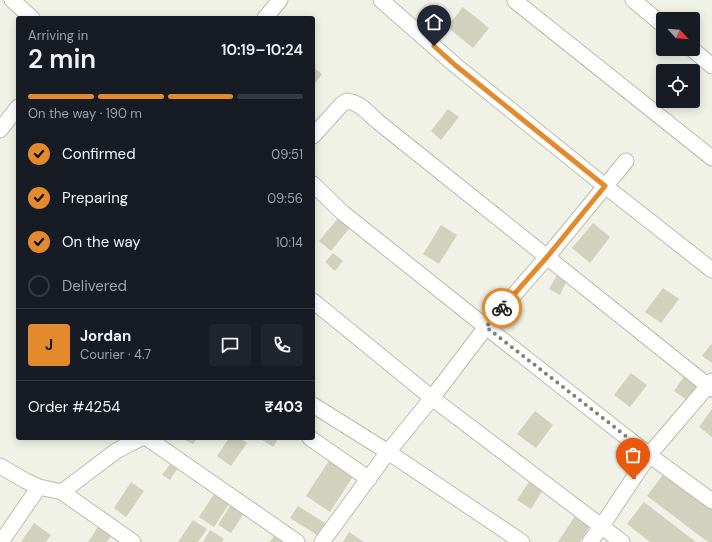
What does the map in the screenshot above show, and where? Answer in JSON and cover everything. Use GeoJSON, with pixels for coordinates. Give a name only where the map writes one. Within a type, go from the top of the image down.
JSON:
{"type":"FeatureCollection","features":[{"type":"Feature","properties":{"kind":"street"},"geometry":{"type":"LineString","coordinates":[[12,0],[30,16]]}},
{"type":"Feature","properties":{"kind":"street"},"geometry":{"type":"LineString","coordinates":[[267,16],[280,0]]}},
{"type":"Feature","properties":{"kind":"street"},"geometry":{"type":"LineString","coordinates":[[381,0],[455,65],[712,270]]}},
{"type":"Feature","properties":{"kind":"street"},"geometry":{"type":"LineString","coordinates":[[633,0],[656,19]]}},
{"type":"Feature","properties":{"kind":"street"},"geometry":{"type":"LineString","coordinates":[[515,1],[712,158]]}},
{"type":"Feature","properties":{"kind":"street"},"geometry":{"type":"LineString","coordinates":[[700,56],[712,66]]}},
{"type":"Feature","properties":{"kind":"street"},"geometry":{"type":"LineString","coordinates":[[315,134],[342,104],[347,101],[352,101],[357,104],[547,257],[711,385],[649,454],[590,542]]}},
{"type":"Feature","properties":{"kind":"street"},"geometry":{"type":"LineString","coordinates":[[0,130],[16,110]]}},
{"type":"Feature","properties":{"kind":"street"},"geometry":{"type":"LineString","coordinates":[[322,542],[388,452],[432,398],[486,327],[547,257],[626,161]]}},
{"type":"Feature","properties":{"kind":"street"},"geometry":{"type":"LineString","coordinates":[[315,186],[343,213],[486,327],[712,501]]}},
{"type":"Feature","properties":{"kind":"street"},"geometry":{"type":"LineString","coordinates":[[315,303],[432,398],[622,542]]}},
{"type":"Feature","properties":{"kind":"street"},"geometry":{"type":"LineString","coordinates":[[315,406],[388,452],[522,542]]}},
{"type":"Feature","properties":{"kind":"street"},"geometry":{"type":"LineString","coordinates":[[62,492],[116,452],[138,440]]}},
{"type":"Feature","properties":{"kind":"street"},"geometry":{"type":"LineString","coordinates":[[150,440],[297,542]]}},
{"type":"Feature","properties":{"kind":"street"},"geometry":{"type":"LineString","coordinates":[[313,440],[369,478]]}},
{"type":"Feature","properties":{"kind":"street"},"geometry":{"type":"LineString","coordinates":[[0,466],[39,487],[62,492],[133,542]]}},
{"type":"Feature","properties":{"kind":"street"},"geometry":{"type":"LineString","coordinates":[[1,542],[39,487]]}},
{"type":"Feature","properties":{"kind":"building"},"geometry":{"type":"Polygon","coordinates":[[[463,7],[489,28],[473,48],[447,27],[463,7]]]}},
{"type":"Feature","properties":{"kind":"building"},"geometry":{"type":"Polygon","coordinates":[[[315,69],[322,74],[315,83],[315,69]]]}},
{"type":"Feature","properties":{"kind":"building"},"geometry":{"type":"Polygon","coordinates":[[[448,109],[459,117],[441,140],[431,131],[448,109]]]}},
{"type":"Feature","properties":{"kind":"building"},"geometry":{"type":"Polygon","coordinates":[[[339,217],[351,226],[331,251],[319,241],[339,217]]]}},
{"type":"Feature","properties":{"kind":"building"},"geometry":{"type":"Polygon","coordinates":[[[593,223],[610,237],[590,263],[572,248],[593,223]]]}},
{"type":"Feature","properties":{"kind":"building"},"geometry":{"type":"Polygon","coordinates":[[[441,225],[457,235],[439,264],[423,254],[441,225]]]}},
{"type":"Feature","properties":{"kind":"building"},"geometry":{"type":"Polygon","coordinates":[[[333,253],[343,261],[335,271],[325,262],[333,253]]]}},
{"type":"Feature","properties":{"kind":"building"},"geometry":{"type":"Polygon","coordinates":[[[558,273],[568,278],[560,295],[549,289],[558,273]]]}},
{"type":"Feature","properties":{"kind":"building"},"geometry":{"type":"Polygon","coordinates":[[[663,288],[679,299],[661,323],[645,312],[663,288]]]}},
{"type":"Feature","properties":{"kind":"building"},"geometry":{"type":"Polygon","coordinates":[[[711,344],[712,345],[712,363],[702,356],[711,344]]]}},
{"type":"Feature","properties":{"kind":"building"},"geometry":{"type":"Polygon","coordinates":[[[631,373],[647,385],[630,407],[614,395],[631,373]]]}},
{"type":"Feature","properties":{"kind":"building"},"geometry":{"type":"Polygon","coordinates":[[[686,374],[703,386],[691,403],[674,391],[686,374]]]}},
{"type":"Feature","properties":{"kind":"building"},"geometry":{"type":"Polygon","coordinates":[[[712,409],[712,437],[699,427],[712,409]]]}},
{"type":"Feature","properties":{"kind":"building"},"geometry":{"type":"Polygon","coordinates":[[[535,411],[553,425],[536,448],[517,434],[535,411]]]}},
{"type":"Feature","properties":{"kind":"building"},"geometry":{"type":"Polygon","coordinates":[[[185,440],[196,440],[193,444],[185,440]]]}},
{"type":"Feature","properties":{"kind":"building"},"geometry":{"type":"Polygon","coordinates":[[[228,440],[243,440],[247,443],[231,466],[217,456],[228,440]]]}},
{"type":"Feature","properties":{"kind":"building"},"geometry":{"type":"Polygon","coordinates":[[[262,440],[278,440],[273,447],[262,440]]]}},
{"type":"Feature","properties":{"kind":"building"},"geometry":{"type":"Polygon","coordinates":[[[330,459],[354,475],[330,512],[306,496],[330,459]]]}},
{"type":"Feature","properties":{"kind":"building"},"geometry":{"type":"Polygon","coordinates":[[[171,463],[178,468],[170,480],[162,475],[171,463]]]}},
{"type":"Feature","properties":{"kind":"building"},"geometry":{"type":"Polygon","coordinates":[[[665,472],[712,507],[712,542],[708,542],[647,496],[665,472]]]}},
{"type":"Feature","properties":{"kind":"building"},"geometry":{"type":"Polygon","coordinates":[[[531,479],[544,488],[531,509],[517,500],[531,479]]]}},
{"type":"Feature","properties":{"kind":"building"},"geometry":{"type":"Polygon","coordinates":[[[131,482],[144,491],[126,517],[114,508],[131,482]]]}},
{"type":"Feature","properties":{"kind":"building"},"geometry":{"type":"Polygon","coordinates":[[[216,491],[231,501],[214,527],[199,517],[216,491]]]}},
{"type":"Feature","properties":{"kind":"building"},"geometry":{"type":"Polygon","coordinates":[[[644,502],[696,542],[650,542],[627,524],[644,502]]]}},
{"type":"Feature","properties":{"kind":"building"},"geometry":{"type":"Polygon","coordinates":[[[232,503],[245,512],[231,533],[218,525],[232,503]]]}},
{"type":"Feature","properties":{"kind":"building"},"geometry":{"type":"Polygon","coordinates":[[[298,506],[325,523],[317,535],[290,518],[298,506]]]}},
{"type":"Feature","properties":{"kind":"building"},"geometry":{"type":"Polygon","coordinates":[[[575,516],[590,526],[580,542],[558,542],[575,516]]]}},
{"type":"Feature","properties":{"kind":"building"},"geometry":{"type":"Polygon","coordinates":[[[193,520],[207,529],[198,542],[178,542],[193,520]]]}},
{"type":"Feature","properties":{"kind":"building"},"geometry":{"type":"Polygon","coordinates":[[[34,523],[51,535],[46,542],[21,542],[34,523]]]}},
{"type":"Feature","properties":{"kind":"building"},"geometry":{"type":"Polygon","coordinates":[[[100,524],[113,533],[107,542],[88,542],[100,524]]]}},
{"type":"Feature","properties":{"kind":"building"},"geometry":{"type":"Polygon","coordinates":[[[210,530],[224,539],[222,542],[203,542],[210,530]]]}},
{"type":"Feature","properties":{"kind":"building"},"geometry":{"type":"Polygon","coordinates":[[[349,532],[364,542],[343,542],[349,532]]]}},
{"type":"Feature","properties":{"kind":"building"},"geometry":{"type":"Polygon","coordinates":[[[276,533],[289,542],[270,542],[276,533]]]}},
{"type":"Feature","properties":{"kind":"way so far"},"geometry":{"type":"LineString","coordinates":[[502,308],[486,327],[649,454],[633,479]]}},
{"type":"Feature","properties":{"kind":"route"},"geometry":{"type":"LineString","coordinates":[[434,46],[455,65],[605,186],[547,257],[502,308]]}}]}
